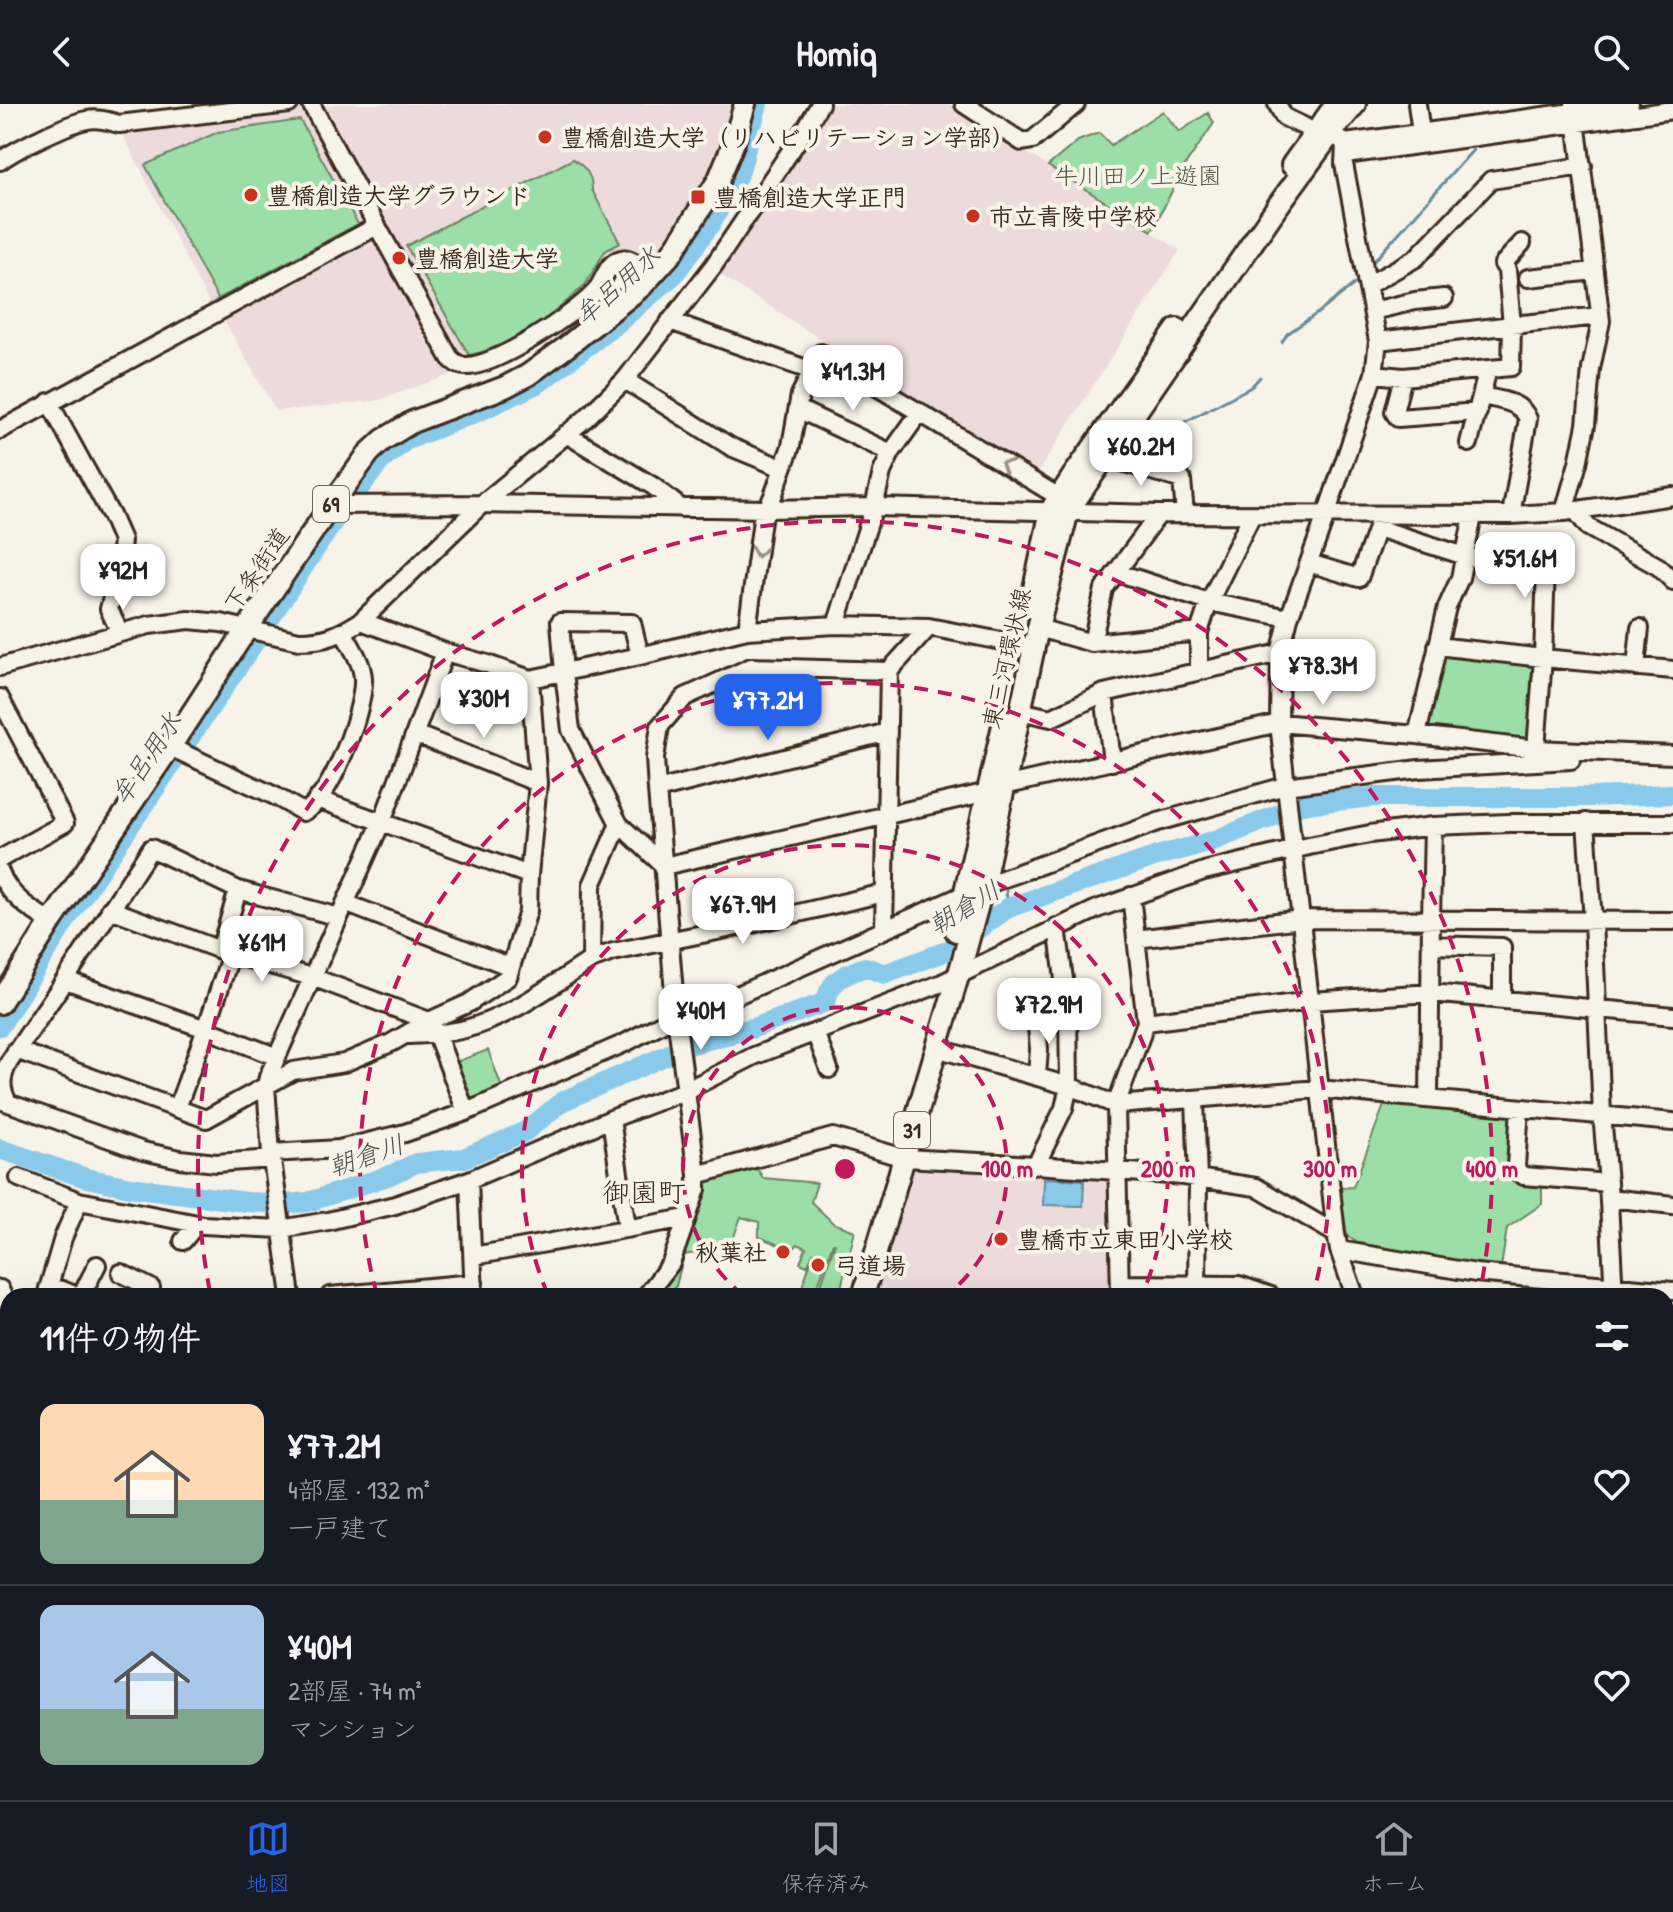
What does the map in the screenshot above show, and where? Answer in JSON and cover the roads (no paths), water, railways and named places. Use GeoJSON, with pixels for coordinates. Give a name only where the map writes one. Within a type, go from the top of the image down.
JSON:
{"type":"FeatureCollection","features":[{"type":"Feature","properties":{"kind":"main road","name":"下条街道"},"geometry":{"type":"LineString","coordinates":[[0,1003],[51,922],[362,461],[383,440],[412,422],[505,387],[528,375],[652,277],[680,241],[718,181],[745,104]]}},
{"type":"Feature","properties":{"kind":"main road","name":"東三河環状線"},"geometry":{"type":"LineString","coordinates":[[996,789],[1020,711],[1059,506],[1105,457],[1277,207],[1334,145],[1336,104]]}},
{"type":"Feature","properties":{"kind":"main road","name":"東三河環状線"},"geometry":{"type":"LineString","coordinates":[[865,1288],[897,1156],[973,894],[1022,645],[1059,506],[1334,145],[1355,104]]}},
{"type":"Feature","properties":{"kind":"main road","name":"東三河環状線"},"geometry":{"type":"LineString","coordinates":[[853,1288],[936,1048],[952,973]]}},
{"type":"Feature","properties":{"kind":"street"},"geometry":{"type":"LineString","coordinates":[[0,161],[11,153],[85,120],[101,119],[119,124],[289,104]]}},
{"type":"Feature","properties":{"kind":"street"},"geometry":{"type":"LineString","coordinates":[[311,104],[450,358],[462,366],[489,360],[512,350],[548,328],[595,292],[614,262],[622,258],[629,259],[652,277]]}},
{"type":"Feature","properties":{"kind":"street"},"geometry":{"type":"LineString","coordinates":[[0,667],[149,625],[189,620],[221,623],[299,641],[312,641],[343,632],[361,621],[482,504],[585,419],[625,380],[714,265],[820,104]]}},
{"type":"Feature","properties":{"kind":"street"},"geometry":{"type":"LineString","coordinates":[[964,104],[1022,142],[1033,140],[1074,105]]}},
{"type":"Feature","properties":{"kind":"street"},"geometry":{"type":"LineString","coordinates":[[1277,104],[1284,117],[1334,145],[1630,104]]}},
{"type":"Feature","properties":{"kind":"street"},"geometry":{"type":"LineString","coordinates":[[1417,104],[1421,133]]}},
{"type":"Feature","properties":{"kind":"street"},"geometry":{"type":"LineString","coordinates":[[1334,145],[1575,114],[1673,110]]}},
{"type":"Feature","properties":{"kind":"street"},"geometry":{"type":"LineString","coordinates":[[1570,512],[1586,425],[1600,316],[1575,114]]}},
{"type":"Feature","properties":{"kind":"street"},"geometry":{"type":"LineString","coordinates":[[1334,145],[1368,285],[1378,341],[1374,374],[1289,618],[1280,653],[1279,723],[1337,1242],[1352,1288]]}},
{"type":"Feature","properties":{"kind":"street"},"geometry":{"type":"LineString","coordinates":[[1368,285],[1416,258],[1491,180],[1583,166]]}},
{"type":"Feature","properties":{"kind":"street"},"geometry":{"type":"LineString","coordinates":[[0,430],[377,226]]}},
{"type":"Feature","properties":{"kind":"street"},"geometry":{"type":"LineString","coordinates":[[1374,374],[1403,377],[1511,367],[1512,325],[1507,270],[1503,264],[1522,243]]}},
{"type":"Feature","properties":{"kind":"street"},"geometry":{"type":"LineString","coordinates":[[1528,278],[1595,271]]}},
{"type":"Feature","properties":{"kind":"street"},"geometry":{"type":"LineString","coordinates":[[1373,311],[1444,298]]}},
{"type":"Feature","properties":{"kind":"street"},"geometry":{"type":"LineString","coordinates":[[1378,341],[1600,316]]}},
{"type":"Feature","properties":{"kind":"street"},"geometry":{"type":"LineString","coordinates":[[670,321],[812,371]]}},
{"type":"Feature","properties":{"kind":"street"},"geometry":{"type":"LineString","coordinates":[[747,630],[762,520],[791,446],[800,395],[821,353],[920,412],[1059,506]]}},
{"type":"Feature","properties":{"kind":"street"},"geometry":{"type":"LineString","coordinates":[[1469,443],[1488,369]]}},
{"type":"Feature","properties":{"kind":"street"},"geometry":{"type":"LineString","coordinates":[[1403,377],[1394,412],[1398,418],[1480,404],[1519,406],[1525,412],[1528,419],[1511,515]]}},
{"type":"Feature","properties":{"kind":"street"},"geometry":{"type":"LineString","coordinates":[[625,380],[731,447],[782,468]]}},
{"type":"Feature","properties":{"kind":"street"},"geometry":{"type":"LineString","coordinates":[[49,402],[122,540],[119,571],[109,609],[120,633]]}},
{"type":"Feature","properties":{"kind":"street"},"geometry":{"type":"LineString","coordinates":[[798,409],[891,453]]}},
{"type":"Feature","properties":{"kind":"street"},"geometry":{"type":"LineString","coordinates":[[836,625],[874,507],[882,472],[891,453],[920,412]]}},
{"type":"Feature","properties":{"kind":"street"},"geometry":{"type":"LineString","coordinates":[[566,434],[653,486],[681,508]]}},
{"type":"Feature","properties":{"kind":"street"},"geometry":{"type":"LineString","coordinates":[[1105,457],[1182,480],[1185,514]]}},
{"type":"Feature","properties":{"kind":"street"},"geometry":{"type":"LineString","coordinates":[[331,505],[767,509],[1059,506],[1159,514],[1326,515],[1378,522],[1570,512],[1673,496]]}},
{"type":"Feature","properties":{"kind":"street"},"geometry":{"type":"LineString","coordinates":[[1570,512],[1588,527],[1659,567],[1673,581]]}},
{"type":"Feature","properties":{"kind":"street"},"geometry":{"type":"LineString","coordinates":[[1092,643],[1104,589],[1159,514]]}},
{"type":"Feature","properties":{"kind":"street"},"geometry":{"type":"LineString","coordinates":[[1199,671],[1199,632],[1209,602],[1252,515]]}},
{"type":"Feature","properties":{"kind":"street"},"geometry":{"type":"LineString","coordinates":[[1417,735],[1447,607],[1460,578],[1473,516]]}},
{"type":"Feature","properties":{"kind":"street"},"geometry":{"type":"LineString","coordinates":[[1378,522],[1465,556],[1546,564],[1536,749]]}},
{"type":"Feature","properties":{"kind":"street"},"geometry":{"type":"LineString","coordinates":[[1309,563],[1359,578],[1378,522]]}},
{"type":"Feature","properties":{"kind":"street"},"geometry":{"type":"LineString","coordinates":[[1116,572],[1209,602],[1289,618]]}},
{"type":"Feature","properties":{"kind":"street"},"geometry":{"type":"LineString","coordinates":[[361,621],[530,679],[747,630],[836,625],[929,627],[1022,645]]}},
{"type":"Feature","properties":{"kind":"street"},"geometry":{"type":"LineString","coordinates":[[640,656],[632,623],[560,622],[571,730],[619,824],[664,866]]}},
{"type":"Feature","properties":{"kind":"street"},"geometry":{"type":"LineString","coordinates":[[884,930],[889,671],[929,627]]}},
{"type":"Feature","properties":{"kind":"street"},"geometry":{"type":"LineString","coordinates":[[1038,628],[1092,643],[1199,632]]}},
{"type":"Feature","properties":{"kind":"street"},"geometry":{"type":"LineString","coordinates":[[1636,667],[1640,628]]}},
{"type":"Feature","properties":{"kind":"street"},"geometry":{"type":"LineString","coordinates":[[170,747],[303,812],[310,809],[345,753],[363,695],[363,675],[343,632]]}},
{"type":"Feature","properties":{"kind":"street"},"geometry":{"type":"LineString","coordinates":[[1437,646],[1673,670]]}},
{"type":"Feature","properties":{"kind":"street"},"geometry":{"type":"LineString","coordinates":[[290,1288],[272,1159],[266,1086],[381,822],[445,652]]}},
{"type":"Feature","properties":{"kind":"street"},"geometry":{"type":"LineString","coordinates":[[1020,711],[1051,718],[1104,693],[1280,653]]}},
{"type":"Feature","properties":{"kind":"street"},"geometry":{"type":"LineString","coordinates":[[652,1288],[671,1263],[697,1189],[677,1021],[657,790],[655,758],[660,726],[685,697],[751,667],[889,671]]}},
{"type":"Feature","properties":{"kind":"street"},"geometry":{"type":"LineString","coordinates":[[16,1050],[206,1119],[293,1071],[344,1063],[403,1035],[432,1027],[508,977],[528,911],[538,783],[530,679]]}},
{"type":"Feature","properties":{"kind":"street"},"geometry":{"type":"LineString","coordinates":[[1104,693],[1112,762]]}},
{"type":"Feature","properties":{"kind":"street"},"geometry":{"type":"LineString","coordinates":[[0,698],[65,823],[0,859]]}},
{"type":"Feature","properties":{"kind":"street"},"geometry":{"type":"LineString","coordinates":[[664,866],[1279,723],[1536,749],[1673,756]]}},
{"type":"Feature","properties":{"kind":"street"},"geometry":{"type":"LineString","coordinates":[[657,790],[888,732]]}},
{"type":"Feature","properties":{"kind":"street"},"geometry":{"type":"LineString","coordinates":[[415,734],[538,783]]}},
{"type":"Feature","properties":{"kind":"street"},"geometry":{"type":"LineString","coordinates":[[511,967],[342,910],[238,890],[151,848],[2,1074],[4,1101],[143,1151],[180,1159],[216,1163],[339,1149],[405,1133],[466,1112],[884,930],[1158,822],[1286,789],[1419,769],[1673,756]]}},
{"type":"Feature","properties":{"kind":"street"},"geometry":{"type":"LineString","coordinates":[[317,799],[529,875]]}},
{"type":"Feature","properties":{"kind":"street"},"geometry":{"type":"LineString","coordinates":[[1586,822],[1614,1288]]}},
{"type":"Feature","properties":{"kind":"street"},"geometry":{"type":"LineString","coordinates":[[19,1178],[79,1201],[197,1224],[281,1225],[328,1221],[395,1205],[469,1180],[1057,927],[1131,896],[1204,871],[1294,847],[1433,826],[1673,823]]}},
{"type":"Feature","properties":{"kind":"street"},"geometry":{"type":"LineString","coordinates":[[591,960],[592,885],[619,824]]}},
{"type":"Feature","properties":{"kind":"street"},"geometry":{"type":"LineString","coordinates":[[1429,1099],[1433,826]]}},
{"type":"Feature","properties":{"kind":"street"},"geometry":{"type":"LineString","coordinates":[[0,872],[16,896],[51,922]]}},
{"type":"Feature","properties":{"kind":"street"},"geometry":{"type":"LineString","coordinates":[[177,1108],[206,1029],[238,890]]}},
{"type":"Feature","properties":{"kind":"street"},"geometry":{"type":"LineString","coordinates":[[110,909],[225,952],[312,977],[432,1027],[465,1029],[500,1016],[591,960],[613,952],[884,893]]}},
{"type":"Feature","properties":{"kind":"street"},"geometry":{"type":"LineString","coordinates":[[1120,1288],[1116,1105],[1146,1022],[1131,896]]}},
{"type":"Feature","properties":{"kind":"street"},"geometry":{"type":"LineString","coordinates":[[1136,939],[1301,919],[1673,921]]}},
{"type":"Feature","properties":{"kind":"street"},"geometry":{"type":"LineString","coordinates":[[1036,1165],[1064,1108],[1069,1086],[1068,1009],[1057,927]]}},
{"type":"Feature","properties":{"kind":"street"},"geometry":{"type":"LineString","coordinates":[[1431,945],[1502,947],[1502,1000]]}},
{"type":"Feature","properties":{"kind":"street"},"geometry":{"type":"LineString","coordinates":[[65,980],[277,1057]]}},
{"type":"Feature","properties":{"kind":"street"},"geometry":{"type":"LineString","coordinates":[[1146,1022],[1311,1001],[1431,993],[1673,1016]]}},
{"type":"Feature","properties":{"kind":"street"},"geometry":{"type":"LineString","coordinates":[[1020,994],[1026,1013],[1037,1027],[1037,1076]]}},
{"type":"Feature","properties":{"kind":"street"},"geometry":{"type":"LineString","coordinates":[[432,1027],[466,1112]]}},
{"type":"Feature","properties":{"kind":"street"},"geometry":{"type":"LineString","coordinates":[[815,1032],[829,1069]]}},
{"type":"Feature","properties":{"kind":"street"},"geometry":{"type":"LineString","coordinates":[[936,1048],[1069,1086],[1116,1105],[1319,1089],[1673,1122]]}},
{"type":"Feature","properties":{"kind":"street"},"geometry":{"type":"LineString","coordinates":[[1195,1100],[1198,1179],[1196,1288]]}},
{"type":"Feature","properties":{"kind":"street"},"geometry":{"type":"LineString","coordinates":[[1520,1108],[1516,1166],[1524,1176],[1609,1190],[1673,1205]]}},
{"type":"Feature","properties":{"kind":"street"},"geometry":{"type":"LineString","coordinates":[[611,1119],[627,1228]]}},
{"type":"Feature","properties":{"kind":"street"},"geometry":{"type":"LineString","coordinates":[[697,1175],[833,1137],[897,1156],[1198,1179],[1256,1187],[1337,1242],[1476,1273],[1598,1288]]}},
{"type":"Feature","properties":{"kind":"street"},"geometry":{"type":"LineString","coordinates":[[469,1180],[474,1288]]}},
{"type":"Feature","properties":{"kind":"street"},"geometry":{"type":"LineString","coordinates":[[48,1288],[63,1238],[79,1201]]}},
{"type":"Feature","properties":{"kind":"street"},"geometry":{"type":"LineString","coordinates":[[473,1256],[687,1218]]}},
{"type":"Feature","properties":{"kind":"street"},"geometry":{"type":"LineString","coordinates":[[183,1241],[197,1224]]}},
{"type":"Feature","properties":{"kind":"street"},"geometry":{"type":"LineString","coordinates":[[84,1288],[97,1265]]}},
{"type":"Feature","properties":{"kind":"street"},"geometry":{"type":"LineString","coordinates":[[121,1273],[151,1288]]}},
{"type":"Feature","properties":{"kind":"street"},"geometry":{"type":"LineString","coordinates":[[1218,1288],[1239,1285],[1248,1288]]}},
{"type":"Feature","properties":{"kind":"water"},"geometry":{"type":"Polygon","coordinates":[[[1044,1178],[1084,1180],[1083,1206],[1043,1205],[1044,1178]]]}},
{"type":"Feature","properties":{"kind":"waterway","name":"牟呂用水"},"geometry":{"type":"LineString","coordinates":[[358,490],[380,462],[405,441],[539,383],[674,275],[712,222],[740,171],[758,104]]}},
{"type":"Feature","properties":{"kind":"waterway"},"geometry":{"type":"LineString","coordinates":[[1373,262],[1473,150]]}},
{"type":"Feature","properties":{"kind":"waterway"},"geometry":{"type":"LineString","coordinates":[[1282,342],[1287,334],[1358,281]]}},
{"type":"Feature","properties":{"kind":"waterway"},"geometry":{"type":"LineString","coordinates":[[1145,443],[1251,387],[1260,377]]}},
{"type":"Feature","properties":{"kind":"waterway","name":"牟呂用水"},"geometry":{"type":"LineString","coordinates":[[0,1026],[70,914],[335,519]]}},
{"type":"Feature","properties":{"kind":"waterway","name":"朝倉川"},"geometry":{"type":"LineString","coordinates":[[0,1149],[86,1178],[130,1187],[246,1202],[308,1202],[388,1176],[416,1163],[464,1158],[526,1131],[563,1101],[692,1044],[753,1028],[826,1002],[835,983],[851,972],[865,967],[885,974],[947,951],[1008,908],[1157,856],[1213,841],[1304,804],[1374,797],[1673,794]]}},
{"type":"Feature","properties":{"kind":"waterway"},"geometry":{"type":"LineString","coordinates":[[1006,890],[1008,908]]}},
{"type":"Feature","properties":{"kind":"place","name":"豊橋創造大学（リハビリテーション学部）"},"geometry":{"type":"Point","coordinates":[545,137]}},
{"type":"Feature","properties":{"kind":"place","name":"豊橋創造大学グラウンド"},"geometry":{"type":"Point","coordinates":[251,195]}},
{"type":"Feature","properties":{"kind":"place","name":"豊橋創造大学正門"},"geometry":{"type":"Point","coordinates":[698,197]}},
{"type":"Feature","properties":{"kind":"place","name":"市立青陵中学校"},"geometry":{"type":"Point","coordinates":[973,216]}},
{"type":"Feature","properties":{"kind":"place","name":"豊橋創造大学"},"geometry":{"type":"Point","coordinates":[399,258]}},
{"type":"Feature","properties":{"kind":"place","name":"豊橋市立東田小学校"},"geometry":{"type":"Point","coordinates":[1001,1239]}},
{"type":"Feature","properties":{"kind":"place","name":"秋葉社"},"geometry":{"type":"Point","coordinates":[783,1252]}},
{"type":"Feature","properties":{"kind":"place","name":"弓道場"},"geometry":{"type":"Point","coordinates":[818,1265]}},
{"type":"Feature","properties":{"kind":"district","name":"御園町"},"geometry":{"type":"Point","coordinates":[644,1192]}},
{"type":"Feature","properties":{"kind":"park label","name":"牛川田ノ上遊園"},"geometry":{"type":"Point","coordinates":[1138,175]}}]}
